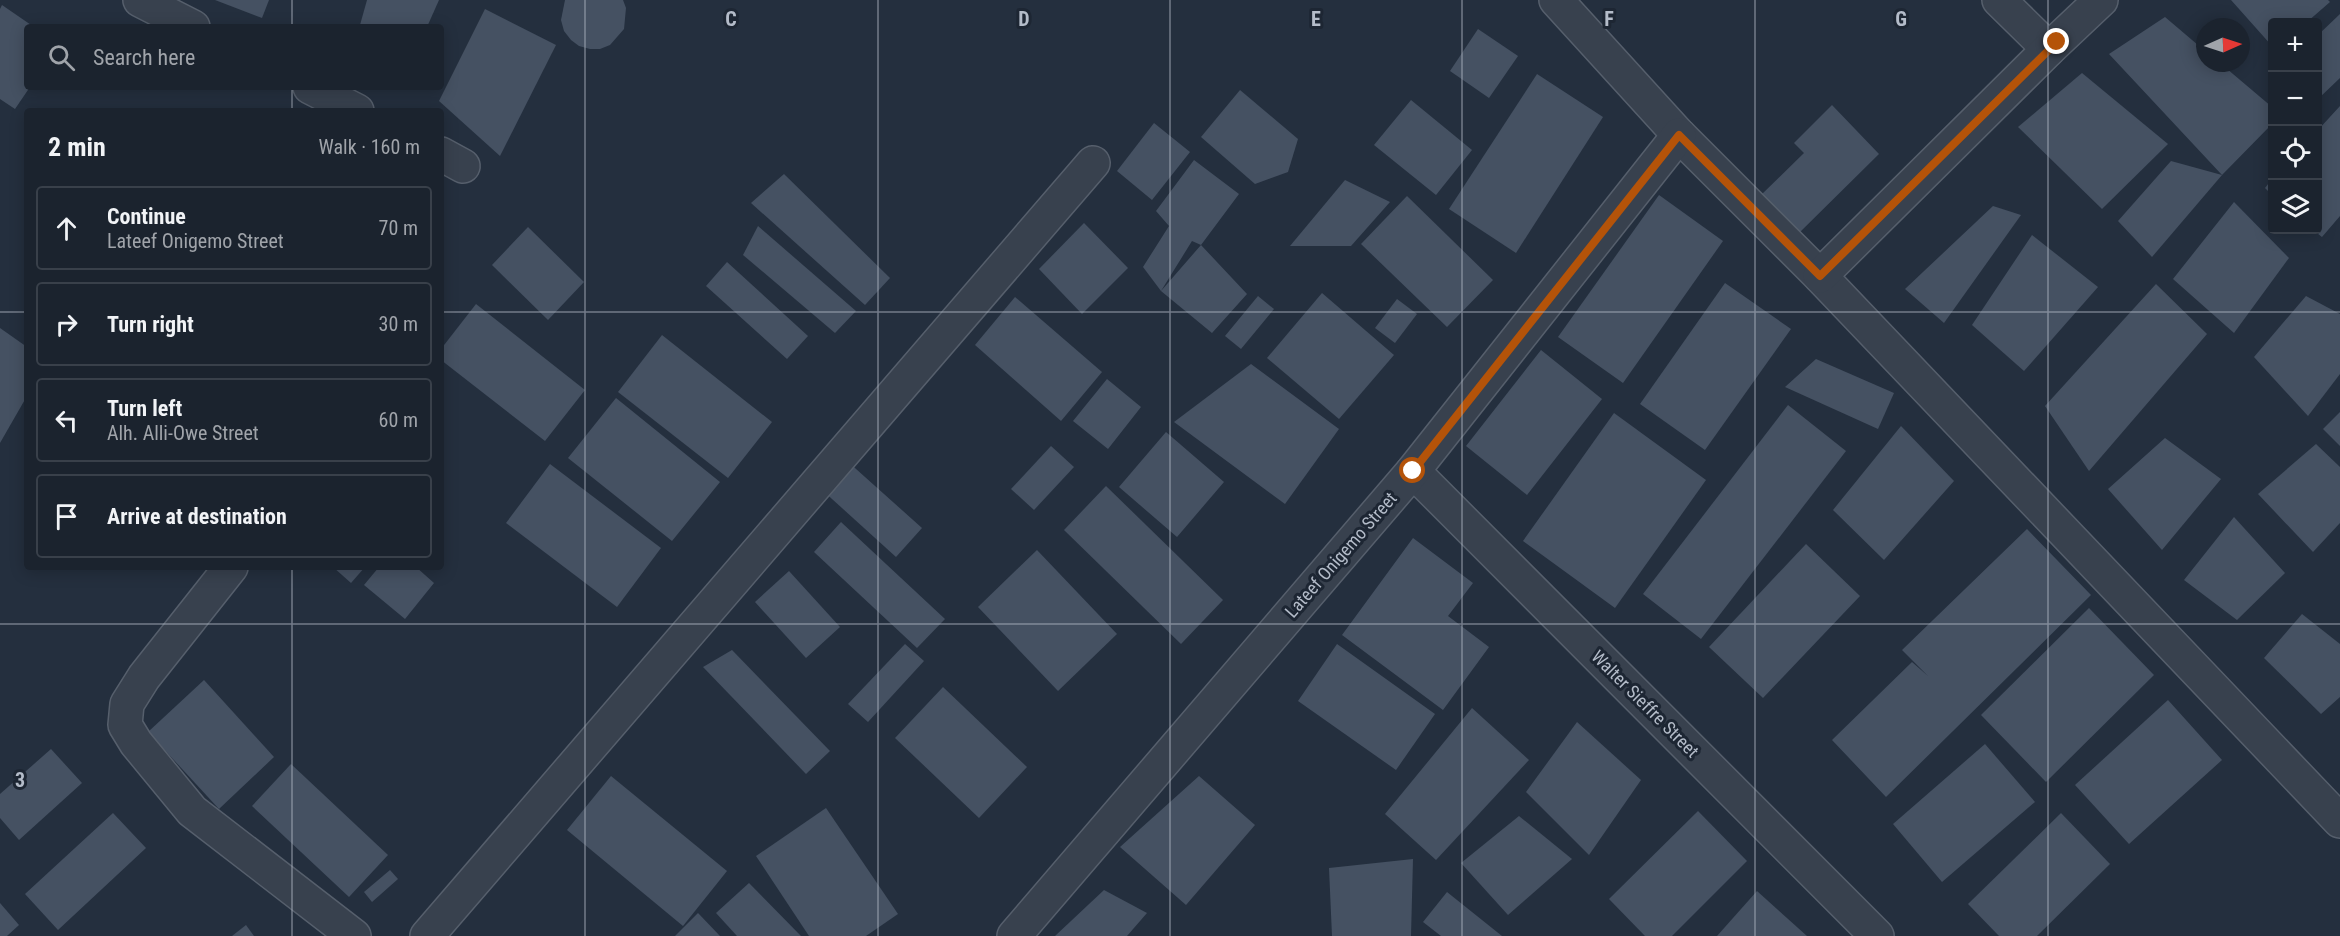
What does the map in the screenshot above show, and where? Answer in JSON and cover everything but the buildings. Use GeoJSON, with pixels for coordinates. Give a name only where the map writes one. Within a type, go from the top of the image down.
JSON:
{"type":"FeatureCollection","features":[{"type":"Feature","properties":{"kind":"street"},"geometry":{"type":"LineString","coordinates":[[140,0],[187,24]]}},
{"type":"Feature","properties":{"kind":"street"},"geometry":{"type":"LineString","coordinates":[[1556,0],[1679,135],[1820,276],[2337,811]]}},
{"type":"Feature","properties":{"kind":"street"},"geometry":{"type":"LineString","coordinates":[[1999,0],[2049,49]]}},
{"type":"Feature","properties":{"kind":"street"},"geometry":{"type":"LineString","coordinates":[[1820,276],[2101,0]]}},
{"type":"Feature","properties":{"kind":"street"},"geometry":{"type":"LineString","coordinates":[[316,90],[351,108]]}},
{"type":"Feature","properties":{"kind":"street","name":"Lateef Onigemo Street"},"geometry":{"type":"LineString","coordinates":[[1014,936],[1413,471],[1679,135]]}},
{"type":"Feature","properties":{"kind":"street"},"geometry":{"type":"LineString","coordinates":[[427,936],[1093,163]]}},
{"type":"Feature","properties":{"kind":"street","name":"Walter Sieffre Street"},"geometry":{"type":"LineString","coordinates":[[1413,471],[1876,936]]}},
{"type":"Feature","properties":{"kind":"street"},"geometry":{"type":"LineString","coordinates":[[229,570],[144,677],[127,704],[125,725],[136,743],[192,811],[354,936]]}},
{"type":"Feature","properties":{"kind":"route"},"geometry":{"type":"LineString","coordinates":[[1413,471],[1679,135],[1820,276],[2057,42]]}}]}
